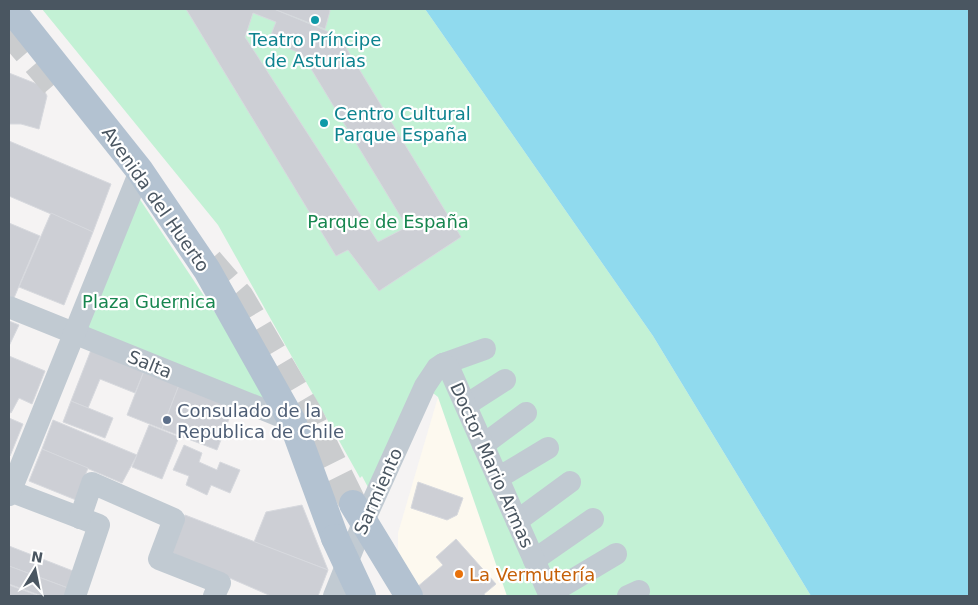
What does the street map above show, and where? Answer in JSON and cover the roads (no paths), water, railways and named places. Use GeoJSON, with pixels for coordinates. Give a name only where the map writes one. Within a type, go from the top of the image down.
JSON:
{"type":"FeatureCollection","features":[{"type":"Feature","properties":{"kind":"main road","name":"Avenida del Huerto"},"geometry":{"type":"LineString","coordinates":[[11,9],[140,171],[207,270],[292,421],[336,538],[362,596]]}},
{"type":"Feature","properties":{"kind":"main road"},"geometry":{"type":"LineString","coordinates":[[358,514],[409,596]]}},
{"type":"Feature","properties":{"kind":"street"},"geometry":{"type":"LineString","coordinates":[[75,596],[99,525],[10,493],[140,171]]}},
{"type":"Feature","properties":{"kind":"street","name":"Salta"},"geometry":{"type":"LineString","coordinates":[[9,307],[292,421]]}},
{"type":"Feature","properties":{"kind":"street"},"geometry":{"type":"LineString","coordinates":[[443,364],[485,348]]}},
{"type":"Feature","properties":{"kind":"street","name":"Doctor Mario Armas"},"geometry":{"type":"LineString","coordinates":[[425,386],[437,368],[443,364],[449,368],[550,595]]}},
{"type":"Feature","properties":{"kind":"street"},"geometry":{"type":"LineString","coordinates":[[466,405],[505,380]]}},
{"type":"Feature","properties":{"kind":"street","name":"Sarmiento"},"geometry":{"type":"LineString","coordinates":[[334,596],[358,514],[425,386]]}},
{"type":"Feature","properties":{"kind":"street"},"geometry":{"type":"LineString","coordinates":[[483,445],[526,413]]}},
{"type":"Feature","properties":{"kind":"street"},"geometry":{"type":"LineString","coordinates":[[498,478],[548,448]]}},
{"type":"Feature","properties":{"kind":"street"},"geometry":{"type":"LineString","coordinates":[[517,521],[570,482]]}},
{"type":"Feature","properties":{"kind":"street"},"geometry":{"type":"LineString","coordinates":[[80,518],[92,483],[174,519],[159,560],[220,583],[214,596]]}},
{"type":"Feature","properties":{"kind":"street"},"geometry":{"type":"LineString","coordinates":[[534,560],[593,519]]}},
{"type":"Feature","properties":{"kind":"street"},"geometry":{"type":"LineString","coordinates":[[550,595],[616,554]]}},
{"type":"Feature","properties":{"kind":"water"},"geometry":{"type":"Polygon","coordinates":[[[425,9],[969,9],[969,596],[811,596],[653,336],[425,9]]]}},
{"type":"Feature","properties":{"kind":"tunnel"},"geometry":{"type":"LineString","coordinates":[[9,31],[59,89]]}},
{"type":"Feature","properties":{"kind":"tunnel"},"geometry":{"type":"LineString","coordinates":[[209,261],[240,297],[307,411],[353,504]]}},
{"type":"Feature","properties":{"kind":"place","name":"Teatro Príncipe de Asturias"},"geometry":{"type":"Point","coordinates":[315,20]}},
{"type":"Feature","properties":{"kind":"place","name":"Centro Cultural Parque España"},"geometry":{"type":"Point","coordinates":[324,123]}},
{"type":"Feature","properties":{"kind":"place","name":"Consulado de la Republica de Chile"},"geometry":{"type":"Point","coordinates":[167,420]}},
{"type":"Feature","properties":{"kind":"place","name":"La Vermutería"},"geometry":{"type":"Point","coordinates":[459,574]}},
{"type":"Feature","properties":{"kind":"park label","name":"Parque de España"},"geometry":{"type":"Point","coordinates":[388,221]}},
{"type":"Feature","properties":{"kind":"park label","name":"Plaza Guernica"},"geometry":{"type":"Point","coordinates":[149,301]}}]}
